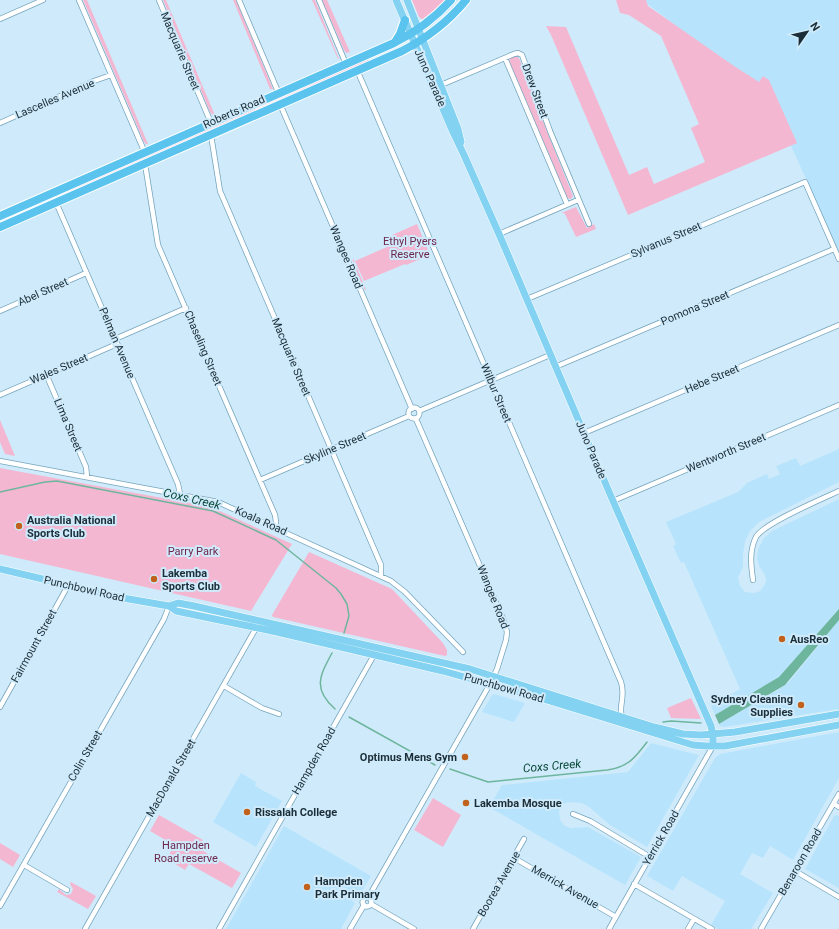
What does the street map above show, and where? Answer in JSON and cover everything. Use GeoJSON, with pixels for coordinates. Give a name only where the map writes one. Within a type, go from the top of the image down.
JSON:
{"type":"FeatureCollection","features":[{"type":"Feature","properties":{"kind":"highway","name":"Roberts Road"},"geometry":{"type":"LineString","coordinates":[[0,216],[394,43],[419,28],[451,0]]}},
{"type":"Feature","properties":{"kind":"highway","name":"Roberts Road"},"geometry":{"type":"LineString","coordinates":[[0,227],[415,44],[444,23],[466,0]]}},
{"type":"Feature","properties":{"kind":"highway"},"geometry":{"type":"LineString","coordinates":[[394,43],[398,38],[405,20]]}},
{"type":"Feature","properties":{"kind":"main road","name":"Juno Parade"},"geometry":{"type":"LineString","coordinates":[[396,0],[499,234],[708,720],[713,735],[713,746]]}},
{"type":"Feature","properties":{"kind":"main road","name":"Juno Parade"},"geometry":{"type":"LineString","coordinates":[[407,0],[458,129],[464,154]]}},
{"type":"Feature","properties":{"kind":"main road","name":"Punchbowl Road"},"geometry":{"type":"LineString","coordinates":[[0,569],[123,598],[168,606],[176,611],[443,671],[574,708],[699,746],[737,744],[839,725]]}},
{"type":"Feature","properties":{"kind":"main road","name":"Punchbowl Road"},"geometry":{"type":"LineString","coordinates":[[168,606],[178,603],[194,606],[437,661],[494,676],[673,732],[713,735],[740,732],[839,714]]}},
{"type":"Feature","properties":{"kind":"street"},"geometry":{"type":"LineString","coordinates":[[0,19],[43,0]]}},
{"type":"Feature","properties":{"kind":"street"},"geometry":{"type":"LineString","coordinates":[[79,0],[145,153]]}},
{"type":"Feature","properties":{"kind":"street","name":"Macquarie Street"},"geometry":{"type":"LineString","coordinates":[[159,0],[211,123]]}},
{"type":"Feature","properties":{"kind":"street"},"geometry":{"type":"LineString","coordinates":[[239,0],[279,94]]}},
{"type":"Feature","properties":{"kind":"street"},"geometry":{"type":"LineString","coordinates":[[319,0],[346,64]]}},
{"type":"Feature","properties":{"kind":"street","name":"Drew Street"},"geometry":{"type":"LineString","coordinates":[[567,204],[505,58],[516,53],[523,57],[550,131],[589,224]]}},
{"type":"Feature","properties":{"kind":"street"},"geometry":{"type":"LineString","coordinates":[[441,85],[505,58]]}},
{"type":"Feature","properties":{"kind":"street","name":"Wilbur Street"},"geometry":{"type":"LineString","coordinates":[[357,70],[621,682],[624,691],[621,711],[622,717]]}},
{"type":"Feature","properties":{"kind":"street","name":"Lascelles Avenue"},"geometry":{"type":"LineString","coordinates":[[0,123],[94,81],[111,75]]}},
{"type":"Feature","properties":{"kind":"street","name":"Wangee Road"},"geometry":{"type":"LineString","coordinates":[[280,104],[412,409]]}},
{"type":"Feature","properties":{"kind":"street","name":"Macquarie Street"},"geometry":{"type":"LineString","coordinates":[[211,135],[220,191],[381,565],[381,576]]}},
{"type":"Feature","properties":{"kind":"street","name":"Chaseling Street"},"geometry":{"type":"LineString","coordinates":[[145,164],[157,242],[276,518],[275,528]]}},
{"type":"Feature","properties":{"kind":"street","name":"Sylvanus Street"},"geometry":{"type":"LineString","coordinates":[[527,299],[805,182],[834,249]]}},
{"type":"Feature","properties":{"kind":"street","name":"Pelman Avenue"},"geometry":{"type":"LineString","coordinates":[[52,193],[178,484],[180,494]]}},
{"type":"Feature","properties":{"kind":"street"},"geometry":{"type":"LineString","coordinates":[[499,234],[578,200]]}},
{"type":"Feature","properties":{"kind":"street"},"geometry":{"type":"LineString","coordinates":[[834,249],[839,260]]}},
{"type":"Feature","properties":{"kind":"street","name":"Pomona Street"},"geometry":{"type":"LineString","coordinates":[[555,367],[834,249]]}},
{"type":"Feature","properties":{"kind":"street","name":"Abel Street"},"geometry":{"type":"LineString","coordinates":[[0,311],[86,273]]}},
{"type":"Feature","properties":{"kind":"street","name":"Wales Street"},"geometry":{"type":"LineString","coordinates":[[0,395],[186,308]]}},
{"type":"Feature","properties":{"kind":"street","name":"Hebe Street"},"geometry":{"type":"LineString","coordinates":[[584,433],[839,325]]}},
{"type":"Feature","properties":{"kind":"street"},"geometry":{"type":"LineString","coordinates":[[419,412],[550,355]]}},
{"type":"Feature","properties":{"kind":"street","name":"Lima Street"},"geometry":{"type":"LineString","coordinates":[[46,374],[86,467],[87,477]]}},
{"type":"Feature","properties":{"kind":"street","name":"Wentworth Street"},"geometry":{"type":"LineString","coordinates":[[613,500],[839,405]]}},
{"type":"Feature","properties":{"kind":"street"},"geometry":{"type":"LineString","coordinates":[[412,409],[417,409],[419,412],[419,416],[416,419],[413,419],[410,416],[410,411],[412,409]]}},
{"type":"Feature","properties":{"kind":"street","name":"Skyline Street"},"geometry":{"type":"LineString","coordinates":[[260,480],[410,416]]}},
{"type":"Feature","properties":{"kind":"street","name":"Wangee Road"},"geometry":{"type":"LineString","coordinates":[[368,898],[490,684],[506,640],[507,632],[416,419]]}},
{"type":"Feature","properties":{"kind":"street","name":"Koala Road"},"geometry":{"type":"LineString","coordinates":[[0,461],[218,502],[396,584],[406,592],[463,652]]}},
{"type":"Feature","properties":{"kind":"street"},"geometry":{"type":"LineString","coordinates":[[753,580],[751,552],[760,531],[771,524],[839,491]]}},
{"type":"Feature","properties":{"kind":"street","name":"Fairmount Street"},"geometry":{"type":"LineString","coordinates":[[0,706],[67,585]]}},
{"type":"Feature","properties":{"kind":"street","name":"Colin Street"},"geometry":{"type":"LineString","coordinates":[[0,906],[160,626],[168,606]]}},
{"type":"Feature","properties":{"kind":"street","name":"MacDonald Street"},"geometry":{"type":"LineString","coordinates":[[85,929],[256,628]]}},
{"type":"Feature","properties":{"kind":"street","name":"Hampden Road"},"geometry":{"type":"LineString","coordinates":[[219,929],[374,655]]}},
{"type":"Feature","properties":{"kind":"street"},"geometry":{"type":"LineString","coordinates":[[224,686],[262,708],[279,714]]}},
{"type":"Feature","properties":{"kind":"street","name":"Yerrick Road"},"geometry":{"type":"LineString","coordinates":[[609,929],[713,746]]}},
{"type":"Feature","properties":{"kind":"street","name":"Benaroon Road"},"geometry":{"type":"LineString","coordinates":[[761,929],[839,794]]}},
{"type":"Feature","properties":{"kind":"street"},"geometry":{"type":"LineString","coordinates":[[834,804],[839,807]]}},
{"type":"Feature","properties":{"kind":"street"},"geometry":{"type":"LineString","coordinates":[[573,814],[590,821],[650,857]]}},
{"type":"Feature","properties":{"kind":"street","name":"Boorea Avenue"},"geometry":{"type":"LineString","coordinates":[[473,929],[524,839]]}},
{"type":"Feature","properties":{"kind":"street","name":"Merrick Avenue"},"geometry":{"type":"LineString","coordinates":[[514,858],[616,917]]}},
{"type":"Feature","properties":{"kind":"street"},"geometry":{"type":"LineString","coordinates":[[24,864],[67,890]]}},
{"type":"Feature","properties":{"kind":"street"},"geometry":{"type":"LineString","coordinates":[[795,871],[839,896]]}},
{"type":"Feature","properties":{"kind":"street"},"geometry":{"type":"LineString","coordinates":[[634,884],[712,929]]}},
{"type":"Feature","properties":{"kind":"street"},"geometry":{"type":"LineString","coordinates":[[350,929],[364,905],[363,900],[368,898],[371,900],[371,904],[414,929]]}},
{"type":"Feature","properties":{"kind":"street"},"geometry":{"type":"LineString","coordinates":[[364,905],[367,906],[371,904]]}},
{"type":"Feature","properties":{"kind":"street"},"geometry":{"type":"LineString","coordinates":[[688,929],[694,919]]}},
{"type":"Feature","properties":{"kind":"shaded area"},"geometry":{"type":"Polygon","coordinates":[[[645,0],[839,0],[839,252],[768,95],[646,3],[645,0]]]}},
{"type":"Feature","properties":{"kind":"shaded area"},"geometry":{"type":"Polygon","coordinates":[[[839,449],[839,482],[759,522],[750,531],[745,542],[743,567],[738,578],[740,586],[745,592],[754,593],[760,591],[766,581],[765,575],[759,566],[757,559],[758,549],[764,538],[772,531],[839,499],[839,609],[779,677],[715,715],[711,706],[740,689],[684,562],[681,563],[673,546],[676,544],[666,522],[738,492],[747,483],[767,474],[769,479],[780,474],[776,466],[796,458],[800,466],[839,449]]]}},
{"type":"Feature","properties":{"kind":"shaded area"},"geometry":{"type":"Polygon","coordinates":[[[839,609],[839,620],[785,685],[719,724],[715,715],[779,677],[839,609]]]}},
{"type":"Feature","properties":{"kind":"shaded area"},"geometry":{"type":"Polygon","coordinates":[[[839,620],[839,709],[724,727],[720,726],[719,724],[778,690],[789,682],[839,620]]]}},
{"type":"Feature","properties":{"kind":"shaded area"},"geometry":{"type":"Polygon","coordinates":[[[494,694],[525,703],[514,722],[482,712],[494,694]]]}},
{"type":"Feature","properties":{"kind":"shaded area"},"geometry":{"type":"Polygon","coordinates":[[[839,732],[839,778],[793,860],[770,846],[763,858],[752,853],[740,874],[773,893],[751,929],[718,929],[711,925],[725,901],[682,876],[673,891],[647,876],[715,758],[720,754],[839,732]]]}},
{"type":"Feature","properties":{"kind":"shaded area"},"geometry":{"type":"Polygon","coordinates":[[[651,743],[699,755],[647,847],[610,825],[582,803],[568,802],[562,805],[559,811],[560,820],[565,826],[571,828],[588,827],[641,857],[625,885],[489,807],[502,785],[628,772],[651,743]]]}},
{"type":"Feature","properties":{"kind":"shaded area","name":"Rissalah College"},"geometry":{"type":"Polygon","coordinates":[[[241,773],[256,782],[255,786],[282,801],[256,847],[213,822],[241,773]]]}},
{"type":"Feature","properties":{"kind":"shaded area"},"geometry":{"type":"Polygon","coordinates":[[[834,816],[839,816],[839,888],[805,869],[834,816]]]}},
{"type":"Feature","properties":{"kind":"shaded area","name":"Hampden Park Primary"},"geometry":{"type":"Polygon","coordinates":[[[284,826],[371,876],[356,901],[353,899],[352,901],[355,903],[341,929],[226,929],[284,826]]]}},
{"type":"Feature","properties":{"kind":"green space"},"geometry":{"type":"Polygon","coordinates":[[[83,0],[87,0],[148,144],[144,142],[83,0]]]}},
{"type":"Feature","properties":{"kind":"green space"},"geometry":{"type":"Polygon","coordinates":[[[163,0],[166,0],[214,113],[217,114],[213,115],[210,112],[163,0]]]}},
{"type":"Feature","properties":{"kind":"green space"},"geometry":{"type":"Polygon","coordinates":[[[233,0],[236,0],[273,89],[270,89],[233,0]]]}},
{"type":"Feature","properties":{"kind":"green space"},"geometry":{"type":"Polygon","coordinates":[[[312,0],[315,0],[339,59],[338,59],[312,0]]]}},
{"type":"Feature","properties":{"kind":"green space"},"geometry":{"type":"Polygon","coordinates":[[[322,0],[327,0],[350,52],[346,53],[344,50],[322,0]]]}},
{"type":"Feature","properties":{"kind":"green space"},"geometry":{"type":"Polygon","coordinates":[[[412,0],[446,0],[423,20],[419,17],[412,0]]]}},
{"type":"Feature","properties":{"kind":"green space"},"geometry":{"type":"Polygon","coordinates":[[[616,0],[646,0],[648,6],[734,66],[759,82],[763,76],[769,80],[797,143],[628,215],[546,26],[566,27],[629,175],[647,167],[654,184],[705,162],[691,128],[699,124],[661,36],[629,15],[620,13],[616,0]]]}},
{"type":"Feature","properties":{"kind":"green space"},"geometry":{"type":"Polygon","coordinates":[[[516,56],[519,58],[573,196],[571,199],[567,198],[509,62],[510,58],[516,56]]]}},
{"type":"Feature","properties":{"kind":"green space"},"geometry":{"type":"Polygon","coordinates":[[[369,60],[60,197],[73,188],[355,64],[369,60]]]}},
{"type":"Feature","properties":{"kind":"green space"},"geometry":{"type":"Polygon","coordinates":[[[576,207],[587,228],[594,224],[596,229],[576,237],[566,216],[564,213],[561,213],[576,207]]]}},
{"type":"Feature","properties":{"kind":"green space","name":"Ethyl Pyers Reserve"},"geometry":{"type":"Polygon","coordinates":[[[417,224],[430,255],[364,281],[355,261],[396,243],[392,235],[417,224]]]}},
{"type":"Feature","properties":{"kind":"green space"},"geometry":{"type":"Polygon","coordinates":[[[353,258],[366,290],[355,270],[353,258]]]}},
{"type":"Feature","properties":{"kind":"green space"},"geometry":{"type":"Polygon","coordinates":[[[0,420],[15,456],[5,454],[0,442],[0,420]]]}},
{"type":"Feature","properties":{"kind":"green space","name":"Parry Park"},"geometry":{"type":"Polygon","coordinates":[[[0,468],[211,507],[292,544],[251,611],[0,554],[0,468]]]}},
{"type":"Feature","properties":{"kind":"green space"},"geometry":{"type":"Polygon","coordinates":[[[309,552],[392,589],[443,643],[447,650],[447,655],[445,656],[273,617],[272,615],[309,552]]]}},
{"type":"Feature","properties":{"kind":"green space"},"geometry":{"type":"Polygon","coordinates":[[[691,698],[701,719],[671,718],[667,708],[691,698]]]}},
{"type":"Feature","properties":{"kind":"green space"},"geometry":{"type":"Polygon","coordinates":[[[433,798],[461,815],[443,847],[414,830],[433,798]]]}},
{"type":"Feature","properties":{"kind":"green space","name":"Hampden Road reserve"},"geometry":{"type":"Polygon","coordinates":[[[159,815],[203,840],[198,848],[241,873],[232,888],[189,864],[185,870],[167,859],[174,845],[150,831],[159,815]]]}},
{"type":"Feature","properties":{"kind":"green space"},"geometry":{"type":"Polygon","coordinates":[[[0,843],[20,855],[13,867],[0,859],[0,843]]]}},
{"type":"Feature","properties":{"kind":"green space"},"geometry":{"type":"Polygon","coordinates":[[[71,882],[96,896],[88,909],[57,892],[59,889],[66,895],[71,894],[73,889],[70,884],[71,882]]]}},
{"type":"Feature","properties":{"kind":"waterway","name":"Coxs Creek"},"geometry":{"type":"LineString","coordinates":[[0,492],[45,482],[57,481],[213,511],[276,540],[336,588],[347,604],[349,616],[344,633]]}},
{"type":"Feature","properties":{"kind":"waterway","name":"Coxs Creek"},"geometry":{"type":"LineString","coordinates":[[332,653],[321,676],[320,682],[323,695],[335,709]]}},
{"type":"Feature","properties":{"kind":"waterway","name":"Coxs Creek"},"geometry":{"type":"LineString","coordinates":[[349,717],[435,765]]}},
{"type":"Feature","properties":{"kind":"waterway","name":"Coxs Creek"},"geometry":{"type":"LineString","coordinates":[[663,722],[671,721],[701,723]]}},
{"type":"Feature","properties":{"kind":"waterway","name":"Coxs Creek"},"geometry":{"type":"LineString","coordinates":[[450,769],[488,782],[607,770],[626,764],[639,753],[647,742]]}},
{"type":"Feature","properties":{"kind":"place","name":"Australia National Sports Club"},"geometry":{"type":"Point","coordinates":[19,526]}},
{"type":"Feature","properties":{"kind":"place","name":"Lakemba Sports Club"},"geometry":{"type":"Point","coordinates":[154,579]}},
{"type":"Feature","properties":{"kind":"place","name":"AusReo"},"geometry":{"type":"Point","coordinates":[782,639]}},
{"type":"Feature","properties":{"kind":"place","name":"Sydney Cleaning Supplies"},"geometry":{"type":"Point","coordinates":[801,705]}},
{"type":"Feature","properties":{"kind":"place","name":"Optimus Mens Gym"},"geometry":{"type":"Point","coordinates":[465,757]}},
{"type":"Feature","properties":{"kind":"place","name":"Lakemba Mosque"},"geometry":{"type":"Point","coordinates":[466,803]}},
{"type":"Feature","properties":{"kind":"place","name":"Rissalah College"},"geometry":{"type":"Point","coordinates":[247,812]}},
{"type":"Feature","properties":{"kind":"place","name":"Hampden Park Primary"},"geometry":{"type":"Point","coordinates":[307,887]}}]}
